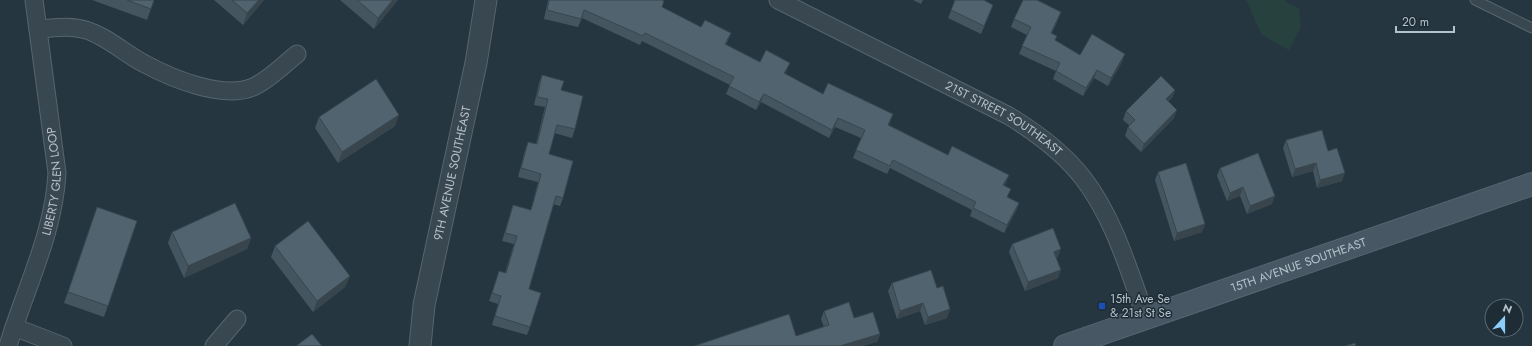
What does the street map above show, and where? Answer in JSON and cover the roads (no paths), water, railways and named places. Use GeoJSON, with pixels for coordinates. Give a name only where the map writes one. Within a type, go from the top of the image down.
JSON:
{"type":"FeatureCollection","features":[{"type":"Feature","properties":{"kind":"main road","name":"15TH AVENUE SOUTHEAST"},"geometry":{"type":"LineString","coordinates":[[1064,346],[1532,184]]}},
{"type":"Feature","properties":{"kind":"street","name":"LIBERTY GLEN LOOP"},"geometry":{"type":"LineString","coordinates":[[8,346],[51,219],[56,197],[57,173],[34,0]]}},
{"type":"Feature","properties":{"kind":"street","name":"9TH AVENUE SOUTHEAST"},"geometry":{"type":"LineString","coordinates":[[420,346],[424,305],[475,71],[486,0]]}},
{"type":"Feature","properties":{"kind":"street","name":"21ST STREET SOUTHEAST"},"geometry":{"type":"LineString","coordinates":[[778,0],[1009,116],[1037,133],[1083,178],[1099,202],[1112,230],[1146,318]]}},
{"type":"Feature","properties":{"kind":"street"},"geometry":{"type":"LineString","coordinates":[[38,30],[65,26],[88,31],[112,43],[144,64],[166,74],[218,91],[252,87],[297,54]]}},
{"type":"Feature","properties":{"kind":"street"},"geometry":{"type":"LineString","coordinates":[[214,346],[237,319]]}},
{"type":"Feature","properties":{"kind":"street"},"geometry":{"type":"LineString","coordinates":[[14,327],[63,346]]}},
{"type":"Feature","properties":{"kind":"lane"},"geometry":{"type":"LineString","coordinates":[[1475,0],[1532,28]]}},
{"type":"Feature","properties":{"kind":"place","name":"15th Ave Se & 21st St Se"},"geometry":{"type":"Point","coordinates":[1102,306]}}]}
